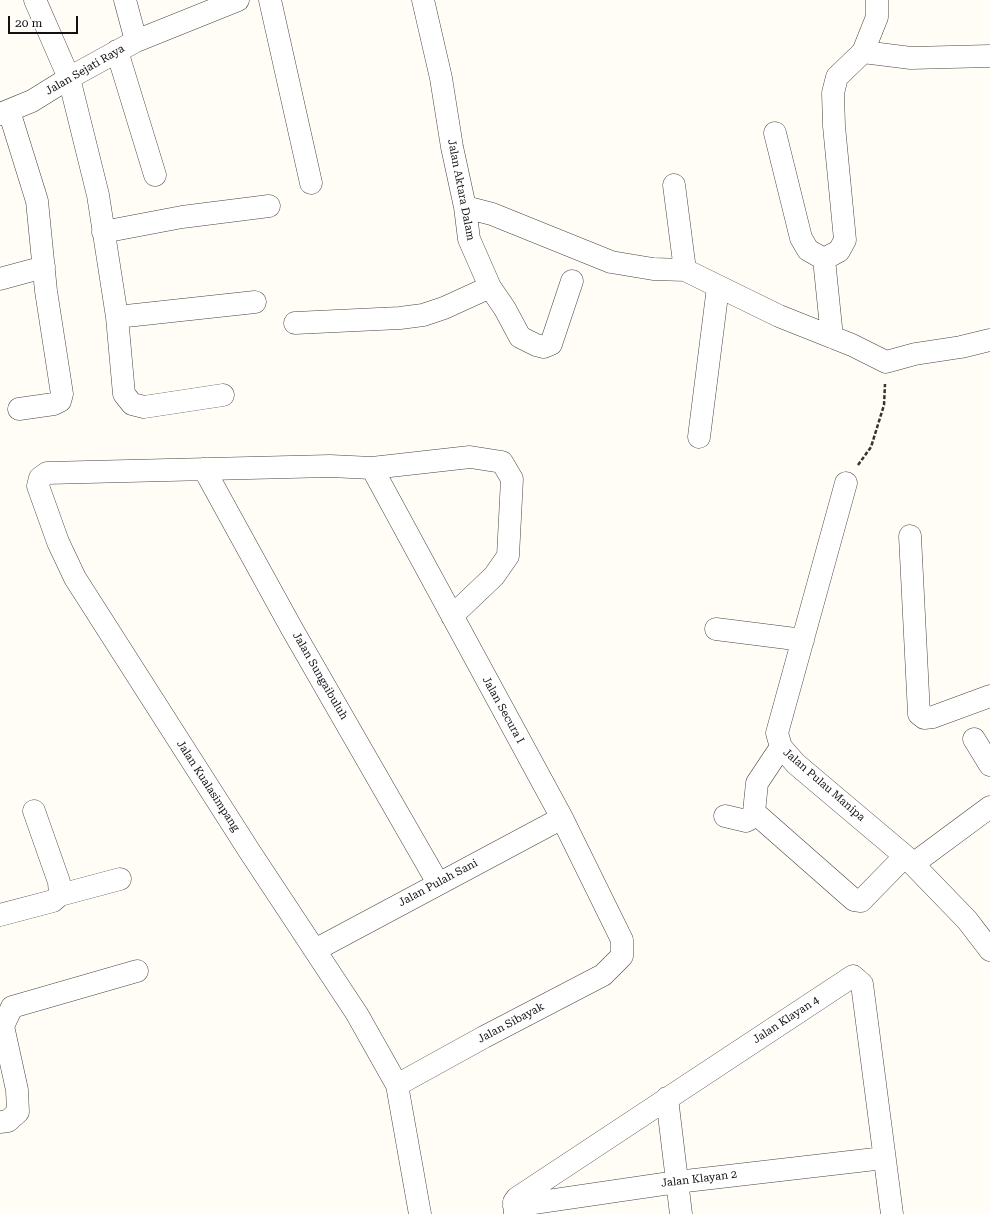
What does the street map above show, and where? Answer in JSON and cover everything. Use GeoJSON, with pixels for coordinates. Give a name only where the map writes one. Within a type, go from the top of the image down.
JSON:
{"type":"FeatureCollection","features":[{"type":"Feature","properties":{"kind":"street"},"geometry":{"type":"LineString","coordinates":[[35,0],[69,78],[98,195],[117,317],[124,394],[132,404],[144,407],[223,395]]}},
{"type":"Feature","properties":{"kind":"street"},"geometry":{"type":"LineString","coordinates":[[125,0],[136,41]]}},
{"type":"Feature","properties":{"kind":"street","name":"Jalan Sejati Raya"},"geometry":{"type":"LineString","coordinates":[[5,112],[32,101],[69,78],[136,41],[238,0]]}},
{"type":"Feature","properties":{"kind":"street"},"geometry":{"type":"LineString","coordinates":[[270,0],[311,183]]}},
{"type":"Feature","properties":{"kind":"street","name":"Jalan Aktara Dalam"},"geometry":{"type":"LineString","coordinates":[[423,0],[441,78],[452,147],[465,207],[469,239],[490,287],[505,309],[520,337],[536,345],[544,347],[551,344],[572,281]]}},
{"type":"Feature","properties":{"kind":"street"},"geometry":{"type":"LineString","coordinates":[[824,259],[839,251],[845,240],[834,126],[833,93],[837,78],[863,52],[877,17],[877,0]]}},
{"type":"Feature","properties":{"kind":"street"},"geometry":{"type":"LineString","coordinates":[[117,51],[155,175]]}},
{"type":"Feature","properties":{"kind":"street"},"geometry":{"type":"LineString","coordinates":[[863,52],[911,58],[990,56]]}},
{"type":"Feature","properties":{"kind":"street"},"geometry":{"type":"LineString","coordinates":[[5,112],[37,201],[46,291],[62,394],[60,401],[54,404],[19,409]]}},
{"type":"Feature","properties":{"kind":"street"},"geometry":{"type":"LineString","coordinates":[[775,133],[801,238],[808,250],[824,259]]}},
{"type":"Feature","properties":{"kind":"street"},"geometry":{"type":"LineString","coordinates":[[674,185],[685,270]]}},
{"type":"Feature","properties":{"kind":"street"},"geometry":{"type":"LineString","coordinates":[[103,232],[188,216],[268,206]]}},
{"type":"Feature","properties":{"kind":"street"},"geometry":{"type":"LineString","coordinates":[[465,207],[492,214],[611,262],[653,269],[685,270],[779,316],[832,337],[886,362],[916,354],[961,347],[990,340]]}},
{"type":"Feature","properties":{"kind":"street"},"geometry":{"type":"LineString","coordinates":[[824,259],[832,337]]}},
{"type":"Feature","properties":{"kind":"street"},"geometry":{"type":"LineString","coordinates":[[0,279],[44,267]]}},
{"type":"Feature","properties":{"kind":"street"},"geometry":{"type":"LineString","coordinates":[[295,323],[400,318],[423,315],[444,308],[490,287]]}},
{"type":"Feature","properties":{"kind":"street"},"geometry":{"type":"LineString","coordinates":[[699,437],[718,287]]}},
{"type":"Feature","properties":{"kind":"street"},"geometry":{"type":"LineString","coordinates":[[117,317],[255,302]]}},
{"type":"Feature","properties":{"kind":"street"},"geometry":{"type":"LineString","coordinates":[[204,469],[330,466],[372,468],[470,457],[502,462],[512,479],[508,556],[494,576],[452,616]]}},
{"type":"Feature","properties":{"kind":"street","name":"Jalan Secura I"},"geometry":{"type":"LineString","coordinates":[[372,468],[562,818],[622,940],[622,956]]}},
{"type":"Feature","properties":{"kind":"street","name":"Jalan Kualasimpang"},"geometry":{"type":"LineString","coordinates":[[204,469],[47,473],[40,478],[38,486],[58,542],[75,578],[357,1014],[397,1085],[420,1214]]}},
{"type":"Feature","properties":{"kind":"street","name":"Jalan Sungaibuluh"},"geometry":{"type":"LineString","coordinates":[[204,469],[292,629],[438,882]]}},
{"type":"Feature","properties":{"kind":"street","name":"Jalan Pulau Manipa"},"geometry":{"type":"LineString","coordinates":[[846,483],[777,733],[780,747],[796,764],[909,860],[967,920],[990,950]]}},
{"type":"Feature","properties":{"kind":"street"},"geometry":{"type":"LineString","coordinates":[[910,536],[919,714],[924,718],[933,717],[990,696]]}},
{"type":"Feature","properties":{"kind":"street"},"geometry":{"type":"LineString","coordinates":[[716,629],[803,640]]}},
{"type":"Feature","properties":{"kind":"street"},"geometry":{"type":"LineString","coordinates":[[974,739],[990,765]]}},
{"type":"Feature","properties":{"kind":"street"},"geometry":{"type":"LineString","coordinates":[[725,816],[746,821],[750,819],[754,812],[757,783],[780,747]]}},
{"type":"Feature","properties":{"kind":"street"},"geometry":{"type":"LineString","coordinates":[[754,812],[854,900],[861,901],[909,860],[990,807]]}},
{"type":"Feature","properties":{"kind":"street"},"geometry":{"type":"LineString","coordinates":[[34,811],[60,882],[60,895]]}},
{"type":"Feature","properties":{"kind":"street","name":"Jalan Pulah Sani"},"geometry":{"type":"LineString","coordinates":[[315,950],[438,882],[562,818]]}},
{"type":"Feature","properties":{"kind":"street"},"geometry":{"type":"LineString","coordinates":[[0,915],[53,901],[60,895],[120,879]]}},
{"type":"Feature","properties":{"kind":"street","name":"Jalan Sibayak"},"geometry":{"type":"LineString","coordinates":[[397,1085],[484,1037],[603,975],[622,956]]}},
{"type":"Feature","properties":{"kind":"street"},"geometry":{"type":"LineString","coordinates":[[0,1122],[8,1121],[18,1112],[17,1090],[3,1026],[12,1007],[137,971]]}},
{"type":"Feature","properties":{"kind":"street","name":"Jalan Klayan 4"},"geometry":{"type":"LineString","coordinates":[[515,1206],[668,1098],[852,976],[862,984],[892,1214]]}},
{"type":"Feature","properties":{"kind":"street"},"geometry":{"type":"LineString","coordinates":[[668,1098],[681,1214]]}},
{"type":"Feature","properties":{"kind":"street","name":"Jalan Klayan 2"},"geometry":{"type":"LineString","coordinates":[[515,1206],[677,1182],[884,1158]]}},
{"type":"Feature","properties":{"kind":"path"},"geometry":{"type":"LineString","coordinates":[[846,483],[873,440],[884,405],[886,362]]}}]}
